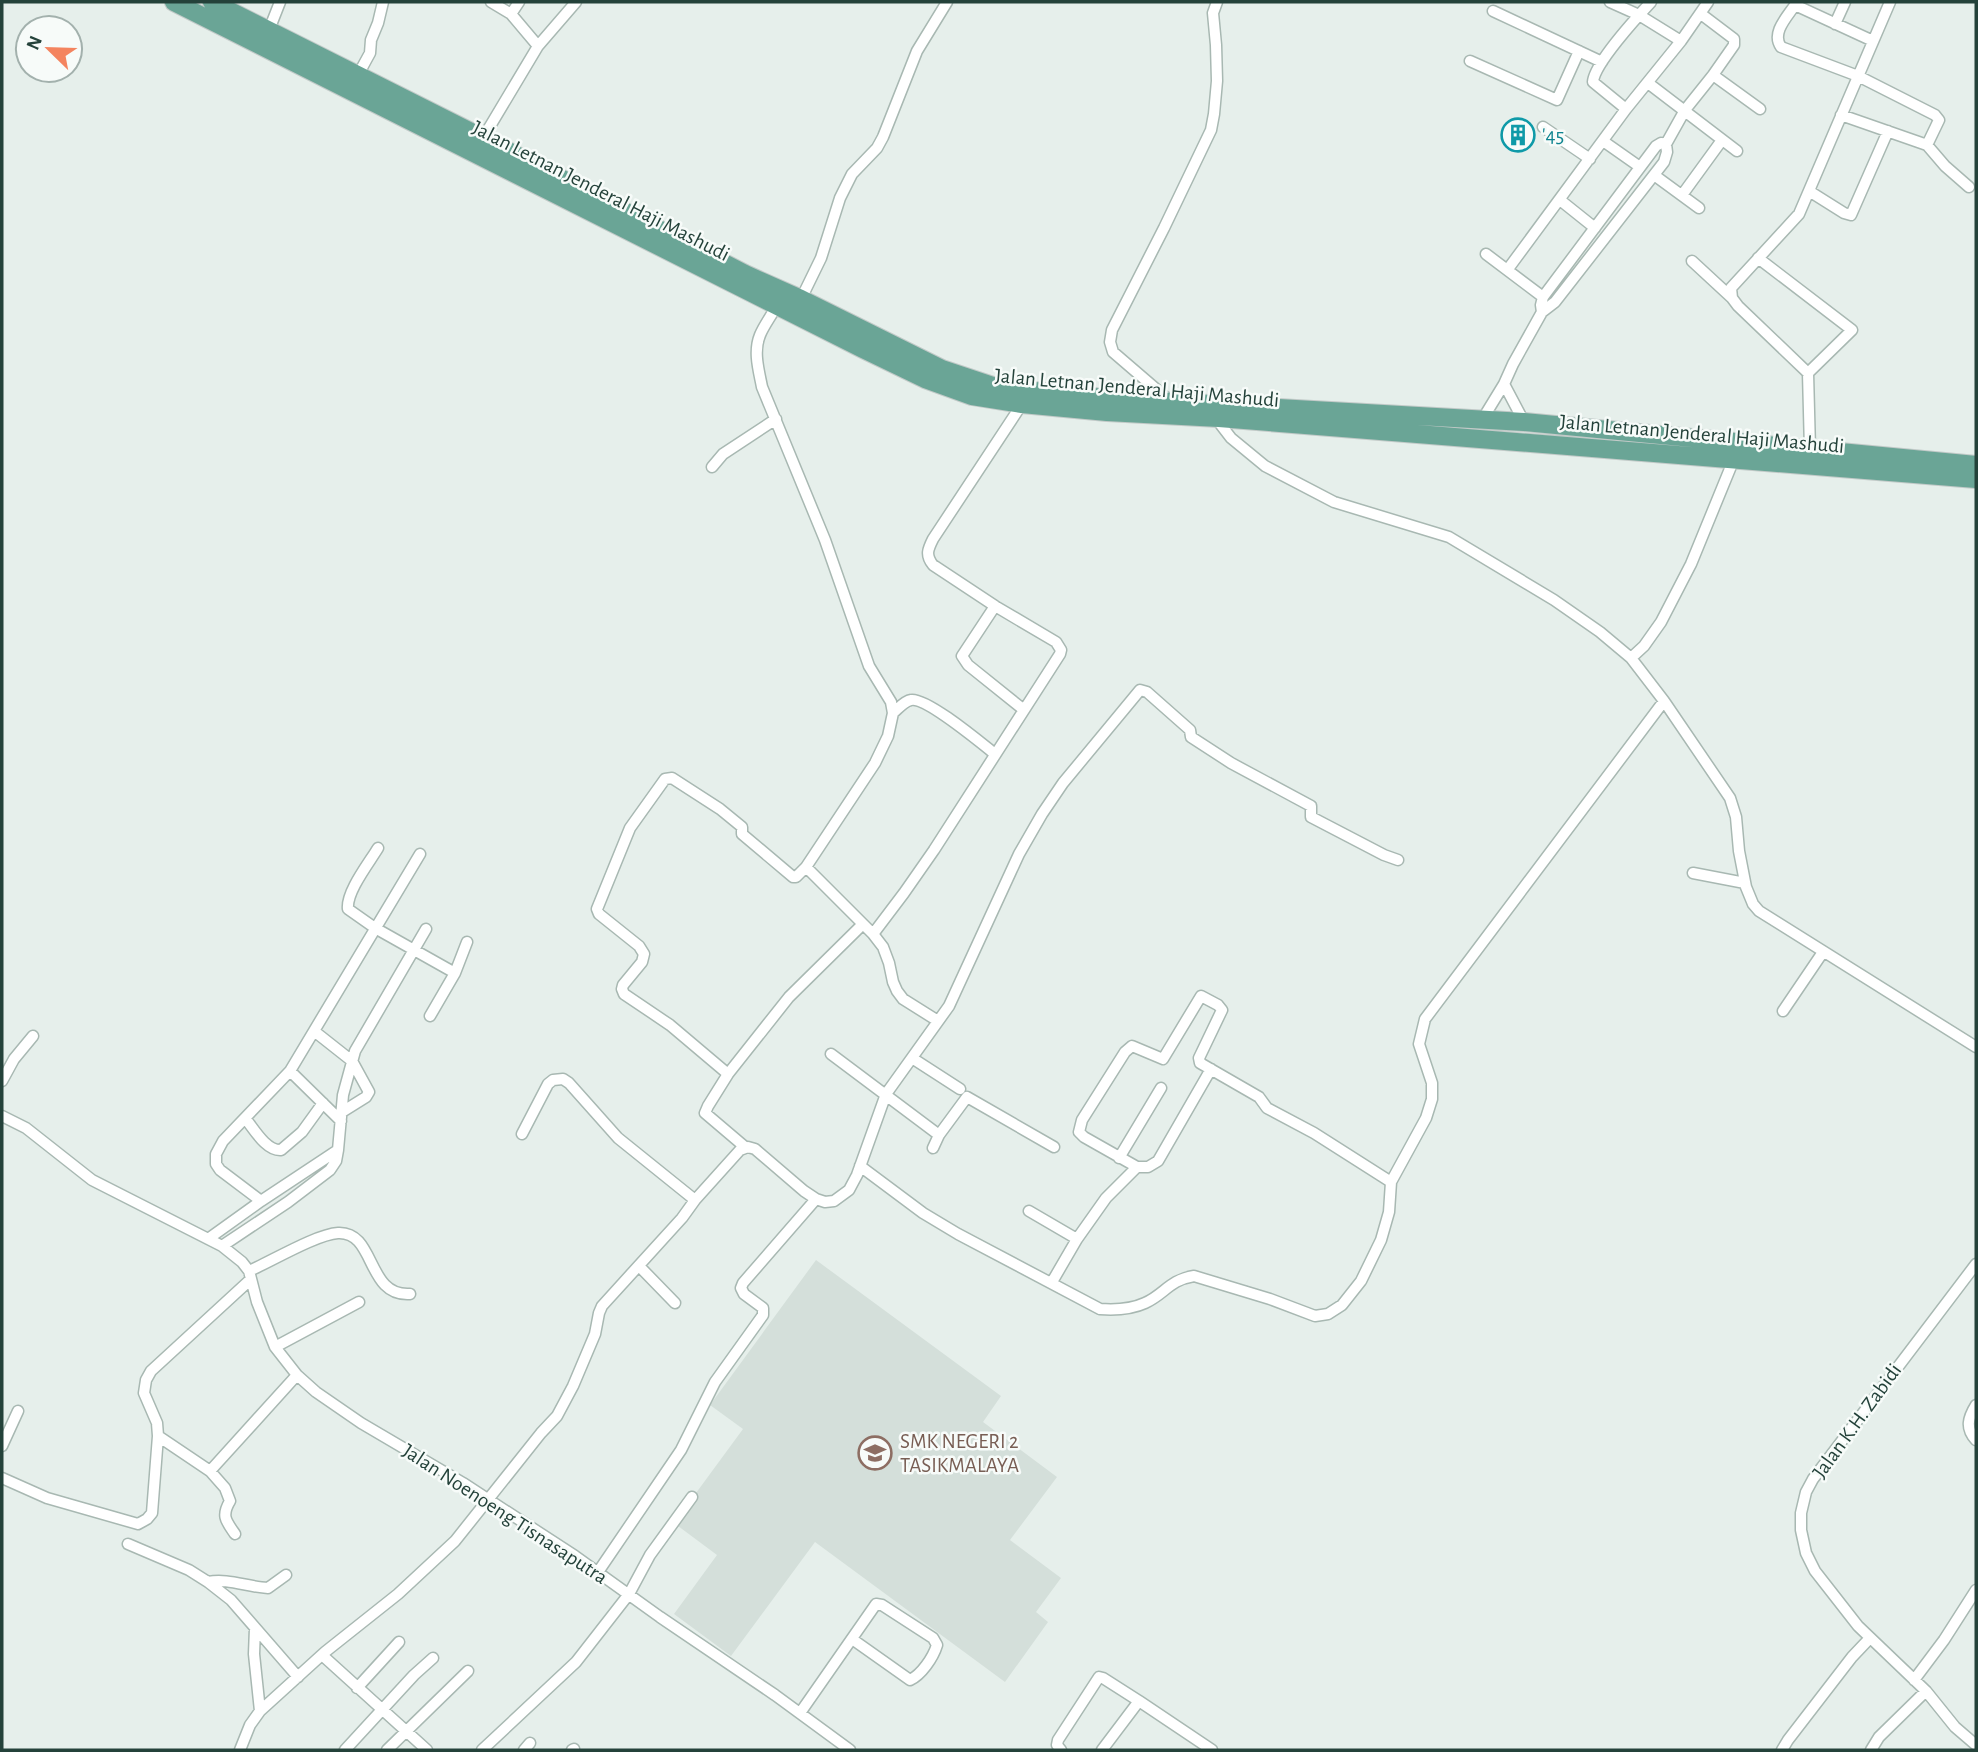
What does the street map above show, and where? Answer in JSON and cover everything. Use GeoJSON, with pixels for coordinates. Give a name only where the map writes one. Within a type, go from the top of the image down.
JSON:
{"type":"FeatureCollection","features":[{"type":"Feature","properties":{"kind":"main road","name":"Jalan Letnan Jenderal Haji Mashudi"},"geometry":{"type":"LineString","coordinates":[[174,2],[777,305],[866,341],[996,387],[1104,398],[1524,422],[1976,465]]}},
{"type":"Feature","properties":{"kind":"main road","name":"Jalan Letnan Jenderal Haji Mashudi"},"geometry":{"type":"LineString","coordinates":[[212,2],[484,138],[745,274],[801,299],[944,386],[972,396],[1107,412],[1219,418],[1976,478]]}},
{"type":"Feature","properties":{"kind":"street"},"geometry":{"type":"LineString","coordinates":[[269,30],[280,2]]}},
{"type":"Feature","properties":{"kind":"street"},"geometry":{"type":"LineString","coordinates":[[358,75],[370,53],[371,40],[383,2]]}},
{"type":"Feature","properties":{"kind":"street"},"geometry":{"type":"LineString","coordinates":[[491,2],[511,14],[538,46]]}},
{"type":"Feature","properties":{"kind":"street"},"geometry":{"type":"LineString","coordinates":[[511,14],[519,2]]}},
{"type":"Feature","properties":{"kind":"street"},"geometry":{"type":"LineString","coordinates":[[484,138],[538,46],[576,2]]}},
{"type":"Feature","properties":{"kind":"street"},"geometry":{"type":"LineString","coordinates":[[801,299],[821,258],[840,198],[852,174],[877,148],[917,51],[947,2]]}},
{"type":"Feature","properties":{"kind":"street"},"geometry":{"type":"LineString","coordinates":[[1170,401],[1113,352],[1109,339],[1211,130],[1217,80],[1213,13],[1217,2]]}},
{"type":"Feature","properties":{"kind":"street"},"geometry":{"type":"LineString","coordinates":[[1610,2],[1639,15],[1681,41]]}},
{"type":"Feature","properties":{"kind":"street"},"geometry":{"type":"LineString","coordinates":[[1626,109],[1593,82],[1594,74],[1651,2]]}},
{"type":"Feature","properties":{"kind":"street"},"geometry":{"type":"LineString","coordinates":[[1508,269],[1708,2]]}},
{"type":"Feature","properties":{"kind":"street"},"geometry":{"type":"LineString","coordinates":[[1835,24],[1845,2]]}},
{"type":"Feature","properties":{"kind":"street"},"geometry":{"type":"LineString","coordinates":[[1732,298],[1731,288],[1799,214],[1890,2]]}},
{"type":"Feature","properties":{"kind":"street"},"geometry":{"type":"LineString","coordinates":[[1873,41],[1796,3],[1776,35],[1777,43],[1781,47],[1858,76],[1935,115],[1939,120],[1927,145]]}},
{"type":"Feature","properties":{"kind":"street"},"geometry":{"type":"LineString","coordinates":[[1493,11],[1602,62]]}},
{"type":"Feature","properties":{"kind":"street"},"geometry":{"type":"LineString","coordinates":[[1482,420],[1542,312],[1555,302],[1654,175],[1666,156],[1666,144],[1685,110],[1734,45],[1735,41],[1701,14]]}},
{"type":"Feature","properties":{"kind":"street"},"geometry":{"type":"LineString","coordinates":[[1470,61],[1557,100],[1579,51]]}},
{"type":"Feature","properties":{"kind":"street"},"geometry":{"type":"LineString","coordinates":[[1713,75],[1760,109]]}},
{"type":"Feature","properties":{"kind":"street"},"geometry":{"type":"LineString","coordinates":[[1648,83],[1737,151]]}},
{"type":"Feature","properties":{"kind":"street"},"geometry":{"type":"LineString","coordinates":[[1841,115],[1927,145],[1945,166],[1969,187]]}},
{"type":"Feature","properties":{"kind":"street"},"geometry":{"type":"LineString","coordinates":[[1543,127],[1590,159]]}},
{"type":"Feature","properties":{"kind":"street"},"geometry":{"type":"LineString","coordinates":[[1809,191],[1851,215],[1888,131]]}},
{"type":"Feature","properties":{"kind":"street"},"geometry":{"type":"LineString","coordinates":[[1682,195],[1722,140]]}},
{"type":"Feature","properties":{"kind":"street"},"geometry":{"type":"LineString","coordinates":[[1604,141],[1640,167]]}},
{"type":"Feature","properties":{"kind":"street"},"geometry":{"type":"LineString","coordinates":[[1542,312],[1543,297],[1656,146],[1666,144]]}},
{"type":"Feature","properties":{"kind":"street"},"geometry":{"type":"LineString","coordinates":[[1654,175],[1699,208]]}},
{"type":"Feature","properties":{"kind":"street"},"geometry":{"type":"LineString","coordinates":[[1560,200],[1595,228]]}},
{"type":"Feature","properties":{"kind":"street"},"geometry":{"type":"LineString","coordinates":[[1486,254],[1543,297]]}},
{"type":"Feature","properties":{"kind":"street"},"geometry":{"type":"LineString","coordinates":[[1758,258],[1852,330],[1808,373]]}},
{"type":"Feature","properties":{"kind":"street"},"geometry":{"type":"LineString","coordinates":[[1692,261],[1808,373],[1810,450]]}},
{"type":"Feature","properties":{"kind":"street"},"geometry":{"type":"LineString","coordinates":[[728,1074],[670,1025],[622,992],[623,985],[642,962],[644,954],[639,946],[599,914],[597,909],[630,828],[669,777],[720,809],[742,827],[742,834],[796,877],[806,867],[875,763],[888,736],[893,713],[891,702],[869,666],[825,540],[762,387],[757,355],[760,334],[777,305]]}},
{"type":"Feature","properties":{"kind":"street"},"geometry":{"type":"LineString","coordinates":[[1504,384],[1524,422]]}},
{"type":"Feature","properties":{"kind":"street"},"geometry":{"type":"LineString","coordinates":[[873,934],[934,850],[1060,654],[1056,642],[995,606],[928,559],[927,549],[1022,404]]}},
{"type":"Feature","properties":{"kind":"street"},"geometry":{"type":"LineString","coordinates":[[1219,418],[1231,439],[1265,466],[1334,502],[1449,537],[1554,600],[1600,632],[1631,658],[1664,701],[1730,798],[1734,807],[1745,883],[1749,896],[1759,911],[1976,1046]]}},
{"type":"Feature","properties":{"kind":"street"},"geometry":{"type":"LineString","coordinates":[[712,467],[723,454],[776,419]]}},
{"type":"Feature","properties":{"kind":"street"},"geometry":{"type":"LineString","coordinates":[[1631,658],[1644,646],[1661,622],[1691,564],[1734,459]]}},
{"type":"Feature","properties":{"kind":"street"},"geometry":{"type":"LineString","coordinates":[[995,606],[962,656],[968,665],[1024,710]]}},
{"type":"Feature","properties":{"kind":"street"},"geometry":{"type":"LineString","coordinates":[[863,924],[789,997],[728,1074],[705,1113],[745,1147],[764,1155],[804,1191],[825,1202],[834,1201],[849,1190],[886,1094],[949,1006],[1019,854],[1042,814],[1063,783],[1140,690],[1147,692],[1189,730],[1191,737],[1231,763],[1311,806],[1311,817],[1398,860]]}},
{"type":"Feature","properties":{"kind":"street"},"geometry":{"type":"LineString","coordinates":[[893,713],[912,699],[926,704],[995,754]]}},
{"type":"Feature","properties":{"kind":"street"},"geometry":{"type":"LineString","coordinates":[[860,1166],[923,1213],[958,1234],[1100,1309],[1111,1310],[1146,1303],[1173,1282],[1194,1276],[1315,1315],[1328,1314],[1342,1305],[1361,1281],[1381,1240],[1389,1212],[1391,1182],[1426,1118],[1432,1099],[1432,1083],[1419,1044],[1425,1019],[1664,701]]}},
{"type":"Feature","properties":{"kind":"street"},"geometry":{"type":"LineString","coordinates":[[378,848],[347,902],[348,909],[375,928],[455,973]]}},
{"type":"Feature","properties":{"kind":"street"},"geometry":{"type":"LineString","coordinates":[[261,1201],[215,1164],[219,1147],[290,1071],[420,854]]}},
{"type":"Feature","properties":{"kind":"street"},"geometry":{"type":"LineString","coordinates":[[806,867],[883,947],[897,991],[903,999],[938,1021]]}},
{"type":"Feature","properties":{"kind":"street"},"geometry":{"type":"LineString","coordinates":[[1693,873],[1745,883]]}},
{"type":"Feature","properties":{"kind":"street"},"geometry":{"type":"LineString","coordinates":[[222,1246],[310,1186],[330,1170],[336,1161],[343,1095],[355,1051],[426,929]]}},
{"type":"Feature","properties":{"kind":"street"},"geometry":{"type":"LineString","coordinates":[[430,1016],[455,973],[467,942]]}},
{"type":"Feature","properties":{"kind":"street"},"geometry":{"type":"LineString","coordinates":[[1783,1011],[1824,951]]}},
{"type":"Feature","properties":{"kind":"street"},"geometry":{"type":"LineString","coordinates":[[1210,1069],[1158,1161],[1147,1167],[1137,1167],[1119,1158],[1079,1132],[1082,1120],[1129,1047],[1135,1047],[1161,1059],[1166,1057],[1200,996],[1222,1008],[1200,1063],[1259,1097],[1267,1108],[1314,1133],[1391,1182]]}},
{"type":"Feature","properties":{"kind":"street"},"geometry":{"type":"LineString","coordinates":[[314,1031],[352,1060],[369,1093],[341,1117]]}},
{"type":"Feature","properties":{"kind":"street"},"geometry":{"type":"LineString","coordinates":[[2,1081],[14,1059],[33,1036]]}},
{"type":"Feature","properties":{"kind":"street"},"geometry":{"type":"LineString","coordinates":[[831,1054],[939,1135]]}},
{"type":"Feature","properties":{"kind":"street"},"geometry":{"type":"LineString","coordinates":[[912,1058],[960,1089]]}},
{"type":"Feature","properties":{"kind":"street"},"geometry":{"type":"LineString","coordinates":[[290,1071],[341,1117]]}},
{"type":"Feature","properties":{"kind":"street"},"geometry":{"type":"LineString","coordinates":[[522,1134],[548,1084],[553,1080],[563,1079],[618,1138],[695,1200]]}},
{"type":"Feature","properties":{"kind":"street"},"geometry":{"type":"LineString","coordinates":[[1119,1158],[1161,1088]]}},
{"type":"Feature","properties":{"kind":"street"},"geometry":{"type":"LineString","coordinates":[[933,1148],[939,1135],[967,1097],[1054,1147]]}},
{"type":"Feature","properties":{"kind":"street"},"geometry":{"type":"LineString","coordinates":[[245,1118],[270,1148],[277,1151],[302,1132],[323,1103]]}},
{"type":"Feature","properties":{"kind":"street","name":"Jalan Noenoeng Tisnasaputra"},"geometry":{"type":"LineString","coordinates":[[2,1116],[26,1128],[92,1180],[222,1246],[242,1262],[275,1347],[297,1375],[316,1392],[598,1572],[800,1713],[845,1749]]}},
{"type":"Feature","properties":{"kind":"street"},"geometry":{"type":"LineString","coordinates":[[240,1750],[250,1725],[260,1711],[322,1655],[398,1594],[455,1541],[557,1416],[595,1334],[603,1306],[682,1218],[731,1158],[745,1147]]}},
{"type":"Feature","properties":{"kind":"street"},"geometry":{"type":"LineString","coordinates":[[208,1239],[338,1150]]}},
{"type":"Feature","properties":{"kind":"street"},"geometry":{"type":"LineString","coordinates":[[1052,1282],[1077,1239],[1106,1198],[1137,1167]]}},
{"type":"Feature","properties":{"kind":"street"},"geometry":{"type":"LineString","coordinates":[[301,1175],[310,1186]]}},
{"type":"Feature","properties":{"kind":"street"},"geometry":{"type":"LineString","coordinates":[[279,1189],[288,1202]]}},
{"type":"Feature","properties":{"kind":"street"},"geometry":{"type":"LineString","coordinates":[[598,1572],[681,1450],[715,1382],[764,1315],[762,1308],[744,1294],[741,1289],[743,1283],[816,1199]]}},
{"type":"Feature","properties":{"kind":"street"},"geometry":{"type":"LineString","coordinates":[[1029,1211],[1077,1239]]}},
{"type":"Feature","properties":{"kind":"street"},"geometry":{"type":"LineString","coordinates":[[2,1478],[47,1498],[138,1524],[147,1520],[152,1513],[159,1436],[157,1423],[144,1393],[146,1380],[151,1371],[249,1276],[327,1234],[342,1232],[357,1240],[382,1283],[394,1292],[411,1294]]}},
{"type":"Feature","properties":{"kind":"street","name":"Jalan K.H. Zabidi"},"geometry":{"type":"LineString","coordinates":[[1976,1264],[1814,1479],[1806,1492],[1801,1513],[1801,1530],[1815,1571],[1858,1626],[1926,1691],[1955,1727],[1976,1745]]}},
{"type":"Feature","properties":{"kind":"street"},"geometry":{"type":"LineString","coordinates":[[639,1266],[675,1303]]}},
{"type":"Feature","properties":{"kind":"street"},"geometry":{"type":"LineString","coordinates":[[275,1347],[359,1302]]}},
{"type":"Feature","properties":{"kind":"street"},"geometry":{"type":"LineString","coordinates":[[210,1471],[297,1375]]}},
{"type":"Feature","properties":{"kind":"street"},"geometry":{"type":"LineString","coordinates":[[1976,1405],[1968,1423],[1976,1440]]}},
{"type":"Feature","properties":{"kind":"street"},"geometry":{"type":"LineString","coordinates":[[2,1446],[18,1412]]}},
{"type":"Feature","properties":{"kind":"street"},"geometry":{"type":"LineString","coordinates":[[159,1436],[210,1471],[225,1488],[230,1501],[225,1510],[225,1519],[235,1534]]}},
{"type":"Feature","properties":{"kind":"street"},"geometry":{"type":"LineString","coordinates":[[482,1750],[576,1662],[629,1594],[650,1555],[692,1497]]}},
{"type":"Feature","properties":{"kind":"street"},"geometry":{"type":"LineString","coordinates":[[128,1544],[208,1581],[231,1600],[298,1677]]}},
{"type":"Feature","properties":{"kind":"street"},"geometry":{"type":"LineString","coordinates":[[208,1581],[219,1579],[268,1588],[286,1575]]}},
{"type":"Feature","properties":{"kind":"street"},"geometry":{"type":"LineString","coordinates":[[1913,1681],[1944,1640],[1976,1590]]}},
{"type":"Feature","properties":{"kind":"street"},"geometry":{"type":"LineString","coordinates":[[800,1713],[876,1604],[933,1638],[937,1645],[918,1676],[909,1680],[852,1639]]}},
{"type":"Feature","properties":{"kind":"street"},"geometry":{"type":"LineString","coordinates":[[255,1628],[254,1654],[260,1711]]}},
{"type":"Feature","properties":{"kind":"street"},"geometry":{"type":"LineString","coordinates":[[1782,1750],[1852,1657],[1870,1638]]}},
{"type":"Feature","properties":{"kind":"street"},"geometry":{"type":"LineString","coordinates":[[357,1688],[399,1642]]}},
{"type":"Feature","properties":{"kind":"street"},"geometry":{"type":"LineString","coordinates":[[322,1655],[427,1750]]}},
{"type":"Feature","properties":{"kind":"street"},"geometry":{"type":"LineString","coordinates":[[345,1750],[433,1658]]}},
{"type":"Feature","properties":{"kind":"street"},"geometry":{"type":"LineString","coordinates":[[387,1750],[468,1671]]}},
{"type":"Feature","properties":{"kind":"street"},"geometry":{"type":"LineString","coordinates":[[1061,1750],[1057,1745],[1058,1740],[1099,1677],[1212,1750]]}},
{"type":"Feature","properties":{"kind":"street"},"geometry":{"type":"LineString","coordinates":[[1871,1750],[1879,1737],[1926,1691]]}},
{"type":"Feature","properties":{"kind":"street"},"geometry":{"type":"LineString","coordinates":[[1102,1750],[1139,1701]]}},
{"type":"Feature","properties":{"kind":"shaded area","name":"SMK NEGERI 2 TASIKMALAYA"},"geometry":{"type":"Polygon","coordinates":[[[816,1260],[1001,1396],[983,1422],[1057,1477],[1010,1540],[1061,1578],[1036,1612],[1048,1622],[1005,1682],[815,1542],[731,1656],[674,1614],[717,1555],[674,1523],[743,1429],[710,1405],[816,1260]]]}},
{"type":"Feature","properties":{"kind":"place","name":"'45"},"geometry":{"type":"Point","coordinates":[1518,135]}},
{"type":"Feature","properties":{"kind":"place","name":"SMK NEGERI 2 TASIKMALAYA"},"geometry":{"type":"Point","coordinates":[875,1453]}}]}
